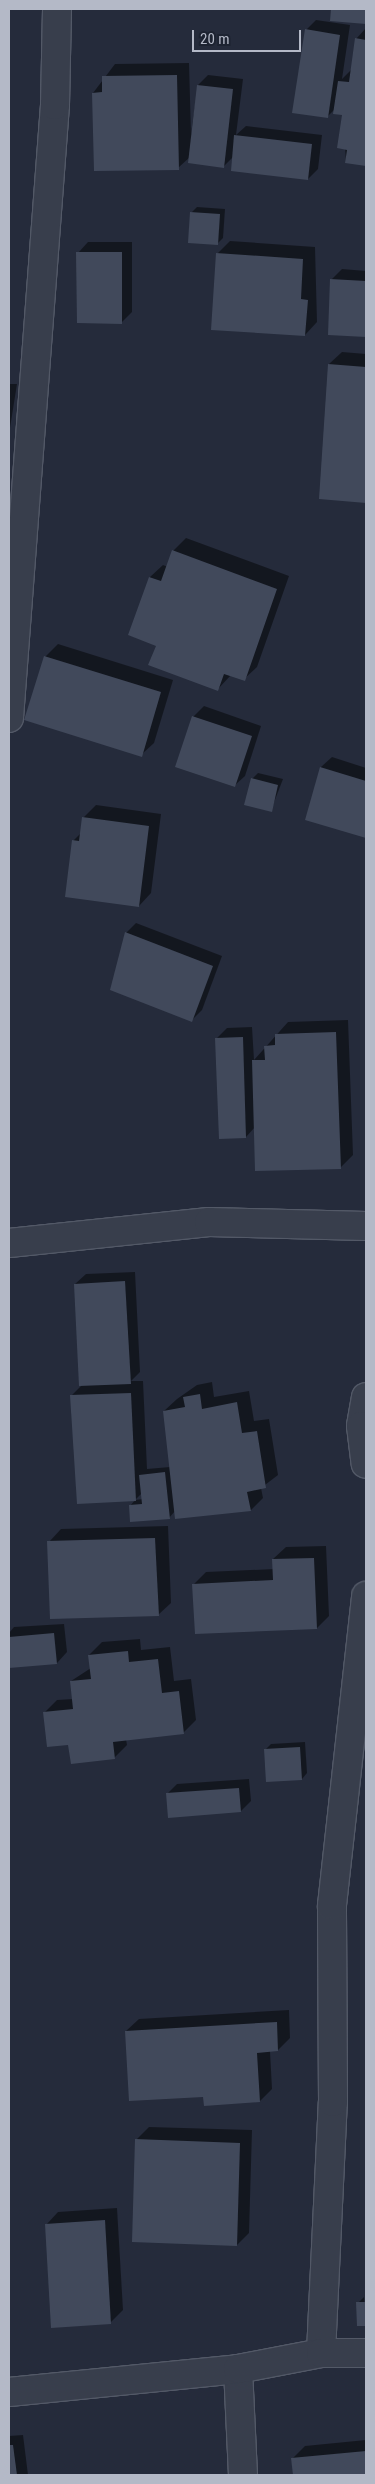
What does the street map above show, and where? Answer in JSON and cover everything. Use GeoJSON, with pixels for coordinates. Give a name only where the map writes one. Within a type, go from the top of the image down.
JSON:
{"type":"FeatureCollection","features":[{"type":"Feature","properties":{"kind":"street"},"geometry":{"type":"LineString","coordinates":[[9,718],[55,105],[57,9]]}},
{"type":"Feature","properties":{"kind":"street"},"geometry":{"type":"LineString","coordinates":[[9,1243],[209,1222],[366,1226]]}},
{"type":"Feature","properties":{"kind":"street"},"geometry":{"type":"LineString","coordinates":[[366,1397],[361,1426],[366,1464]]}},
{"type":"Feature","properties":{"kind":"street"},"geometry":{"type":"LineString","coordinates":[[321,2353],[333,2102],[332,1905],[366,1596]]}},
{"type":"Feature","properties":{"kind":"street"},"geometry":{"type":"LineString","coordinates":[[9,2392],[238,2369],[321,2353],[366,2353]]}},
{"type":"Feature","properties":{"kind":"street"},"geometry":{"type":"LineString","coordinates":[[238,2369],[243,2475]]}},
{"type":"Feature","properties":{"kind":"building"},"geometry":{"type":"Polygon","coordinates":[[[331,9],[366,9],[366,24],[330,21],[331,9]]]}},
{"type":"Feature","properties":{"kind":"building"},"geometry":{"type":"Polygon","coordinates":[[[305,29],[340,35],[328,118],[292,113],[305,29]]]}},
{"type":"Feature","properties":{"kind":"building"},"geometry":{"type":"Polygon","coordinates":[[[355,38],[366,40],[366,166],[345,163],[347,150],[337,148],[342,115],[333,114],[338,81],[349,82],[355,38]]]}},
{"type":"Feature","properties":{"kind":"building"},"geometry":{"type":"Polygon","coordinates":[[[177,75],[179,170],[94,171],[92,93],[102,92],[102,76],[177,75]]]}},
{"type":"Feature","properties":{"kind":"building"},"geometry":{"type":"Polygon","coordinates":[[[197,85],[233,89],[224,168],[188,163],[197,85]]]}},
{"type":"Feature","properties":{"kind":"building"},"geometry":{"type":"Polygon","coordinates":[[[234,135],[312,144],[308,180],[231,171],[234,135]]]}},
{"type":"Feature","properties":{"kind":"building"},"geometry":{"type":"Polygon","coordinates":[[[190,212],[220,214],[218,245],[188,243],[190,212]]]}},
{"type":"Feature","properties":{"kind":"building"},"geometry":{"type":"Polygon","coordinates":[[[76,252],[122,252],[122,324],[77,323],[76,252]]]}},
{"type":"Feature","properties":{"kind":"building"},"geometry":{"type":"Polygon","coordinates":[[[216,253],[303,259],[301,299],[308,300],[305,336],[211,330],[216,253]]]}},
{"type":"Feature","properties":{"kind":"building"},"geometry":{"type":"Polygon","coordinates":[[[330,279],[366,281],[366,337],[328,335],[330,279]]]}},
{"type":"Feature","properties":{"kind":"building"},"geometry":{"type":"Polygon","coordinates":[[[328,364],[366,367],[366,503],[319,499],[328,364]]]}},
{"type":"Feature","properties":{"kind":"building"},"geometry":{"type":"Polygon","coordinates":[[[172,550],[277,589],[245,681],[224,674],[218,691],[148,665],[156,646],[128,635],[149,577],[161,581],[172,550]]]}},
{"type":"Feature","properties":{"kind":"building"},"geometry":{"type":"Polygon","coordinates":[[[44,656],[161,692],[142,757],[24,720],[44,656]]]}},
{"type":"Feature","properties":{"kind":"building"},"geometry":{"type":"Polygon","coordinates":[[[192,716],[252,736],[235,787],[175,767],[192,716]]]}},
{"type":"Feature","properties":{"kind":"building"},"geometry":{"type":"Polygon","coordinates":[[[320,767],[366,781],[366,838],[305,820],[320,767]]]}},
{"type":"Feature","properties":{"kind":"building"},"geometry":{"type":"Polygon","coordinates":[[[251,778],[278,785],[272,812],[244,805],[251,778]]]}},
{"type":"Feature","properties":{"kind":"building"},"geometry":{"type":"Polygon","coordinates":[[[82,817],[149,826],[139,907],[65,897],[72,840],[79,841],[82,817]]]}},
{"type":"Feature","properties":{"kind":"building"},"geometry":{"type":"Polygon","coordinates":[[[125,932],[213,966],[192,1022],[110,990],[125,932]]]}},
{"type":"Feature","properties":{"kind":"building"},"geometry":{"type":"Polygon","coordinates":[[[336,1032],[341,1169],[255,1171],[252,1060],[265,1060],[264,1046],[275,1045],[275,1034],[336,1032]]]}},
{"type":"Feature","properties":{"kind":"building"},"geometry":{"type":"Polygon","coordinates":[[[243,1037],[246,1138],[219,1139],[215,1038],[243,1037]]]}},
{"type":"Feature","properties":{"kind":"building"},"geometry":{"type":"Polygon","coordinates":[[[125,1281],[131,1384],[79,1386],[74,1284],[125,1281]]]}},
{"type":"Feature","properties":{"kind":"building"},"geometry":{"type":"Polygon","coordinates":[[[131,1393],[136,1501],[77,1504],[70,1395],[131,1393]]]}},
{"type":"Feature","properties":{"kind":"building"},"geometry":{"type":"Polygon","coordinates":[[[200,1394],[202,1409],[237,1402],[242,1433],[257,1431],[266,1488],[247,1492],[251,1511],[175,1519],[163,1411],[185,1407],[183,1397],[200,1394]]]}},
{"type":"Feature","properties":{"kind":"building"},"geometry":{"type":"Polygon","coordinates":[[[165,1472],[170,1519],[130,1522],[129,1505],[142,1504],[139,1475],[165,1472]]]}},
{"type":"Feature","properties":{"kind":"building"},"geometry":{"type":"Polygon","coordinates":[[[155,1538],[159,1616],[50,1619],[47,1541],[155,1538]]]}},
{"type":"Feature","properties":{"kind":"building"},"geometry":{"type":"Polygon","coordinates":[[[314,1558],[317,1629],[195,1634],[192,1584],[273,1580],[272,1559],[314,1558]]]}},
{"type":"Feature","properties":{"kind":"building"},"geometry":{"type":"Polygon","coordinates":[[[54,1633],[57,1664],[9,1668],[9,1637],[54,1633]]]}},
{"type":"Feature","properties":{"kind":"building"},"geometry":{"type":"Polygon","coordinates":[[[128,1651],[129,1662],[158,1659],[162,1693],[179,1691],[184,1734],[113,1742],[115,1759],[71,1764],[68,1745],[47,1747],[43,1712],[73,1709],[70,1681],[91,1679],[88,1655],[128,1651]]]}},
{"type":"Feature","properties":{"kind":"building"},"geometry":{"type":"Polygon","coordinates":[[[300,1747],[302,1780],[266,1782],[264,1749],[300,1747]]]}},
{"type":"Feature","properties":{"kind":"building"},"geometry":{"type":"Polygon","coordinates":[[[239,1788],[241,1812],[168,1818],[166,1793],[239,1788]]]}},
{"type":"Feature","properties":{"kind":"building"},"geometry":{"type":"Polygon","coordinates":[[[277,2022],[278,2051],[257,2053],[260,2102],[204,2106],[203,2097],[129,2101],[125,2031],[277,2022]]]}},
{"type":"Feature","properties":{"kind":"building"},"geometry":{"type":"Polygon","coordinates":[[[135,2139],[240,2143],[237,2246],[132,2242],[135,2139]]]}},
{"type":"Feature","properties":{"kind":"building"},"geometry":{"type":"Polygon","coordinates":[[[105,2220],[111,2324],[51,2328],[45,2224],[105,2220]]]}},
{"type":"Feature","properties":{"kind":"building"},"geometry":{"type":"Polygon","coordinates":[[[356,2302],[366,2302],[366,2326],[357,2326],[356,2302]]]}},
{"type":"Feature","properties":{"kind":"building"},"geometry":{"type":"Polygon","coordinates":[[[9,2445],[13,2445],[17,2475],[9,2475],[9,2445]]]}},
{"type":"Feature","properties":{"kind":"building"},"geometry":{"type":"Polygon","coordinates":[[[366,2451],[366,2475],[293,2475],[291,2458],[366,2451]]]}}]}
